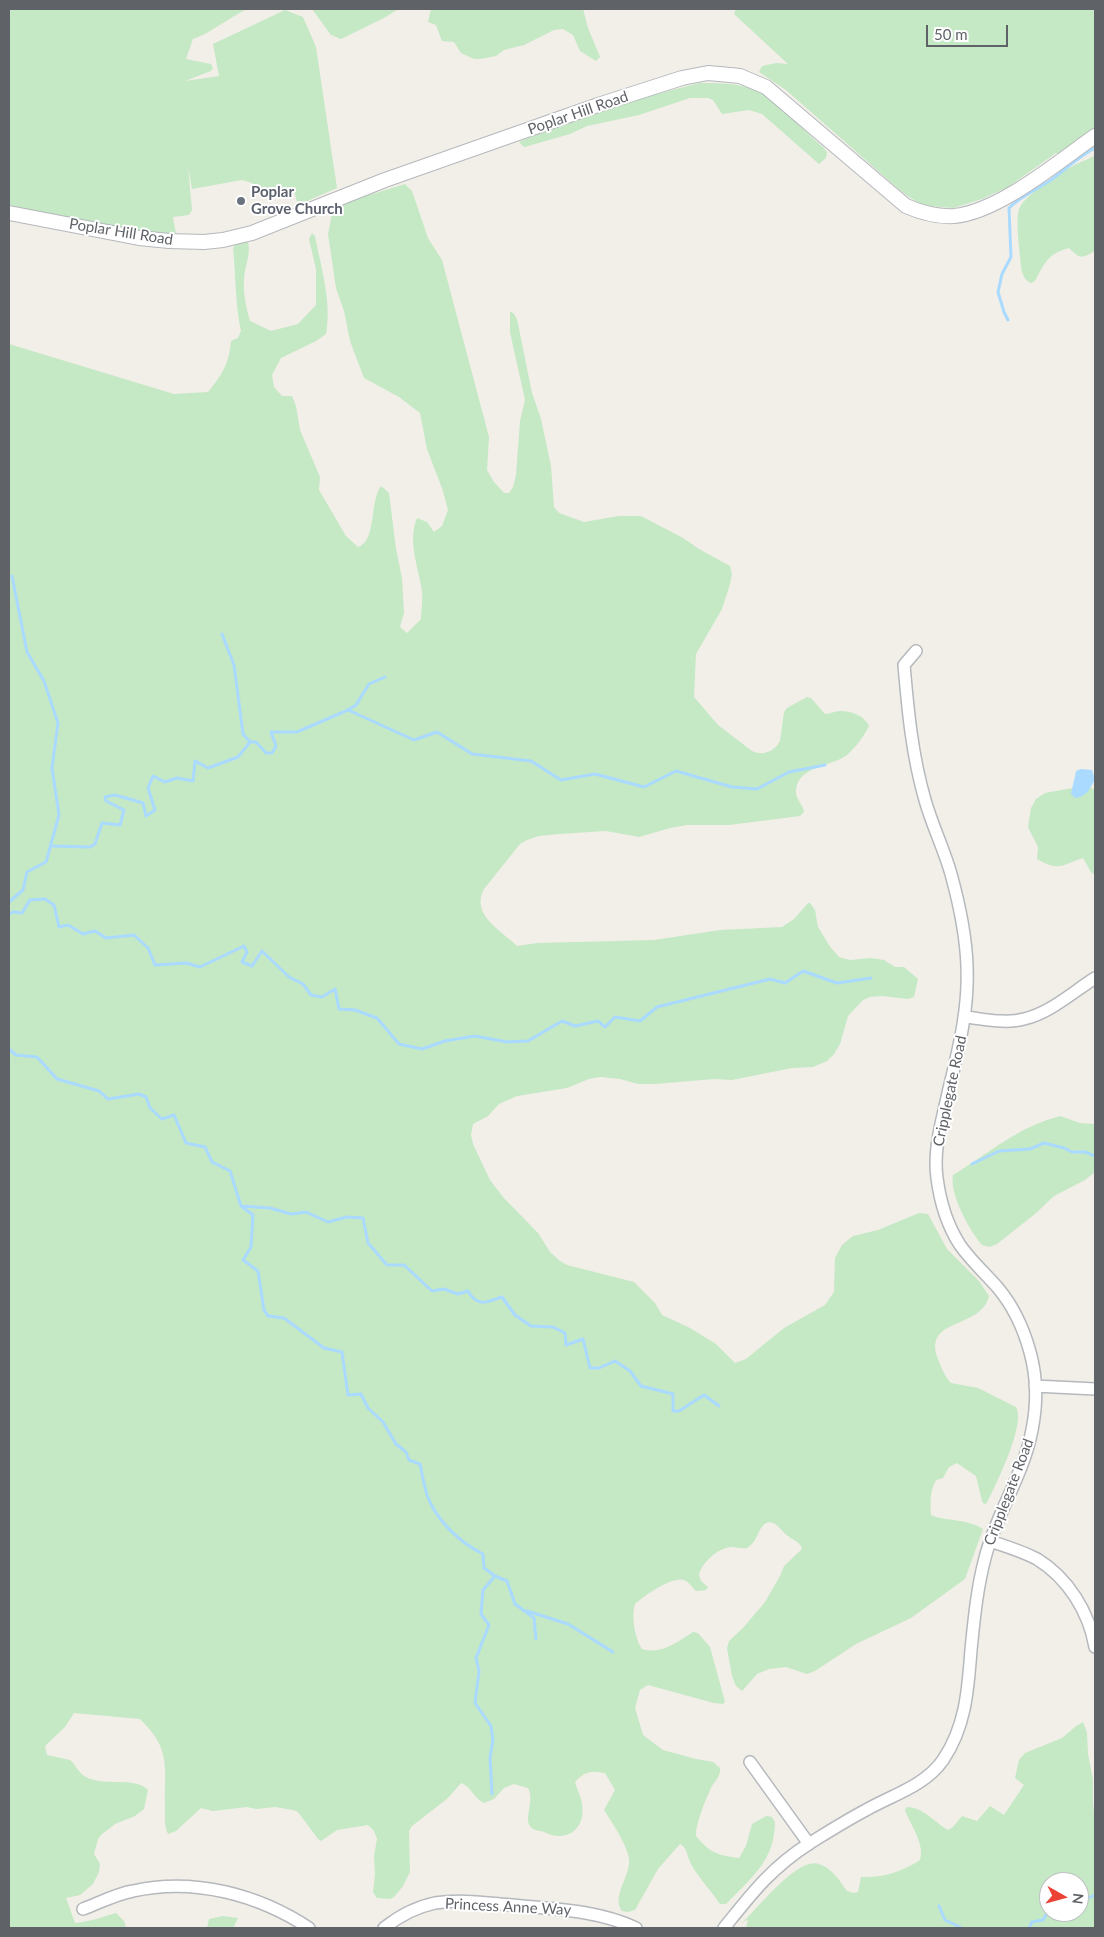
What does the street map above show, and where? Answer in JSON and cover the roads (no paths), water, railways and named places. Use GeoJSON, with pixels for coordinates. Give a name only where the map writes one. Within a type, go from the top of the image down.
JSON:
{"type":"FeatureCollection","features":[{"type":"Feature","properties":{"kind":"street","name":"Poplar Hill Road"},"geometry":{"type":"LineString","coordinates":[[9,213],[139,238],[204,242],[223,240],[252,232],[385,180],[598,104],[682,78],[708,73],[740,76],[766,87],[906,206],[932,215],[957,216],[972,212],[1010,195],[1095,136]]}},
{"type":"Feature","properties":{"kind":"street","name":"Cripplegate Road"},"geometry":{"type":"LineString","coordinates":[[724,1928],[746,1900],[774,1870],[809,1844],[865,1810],[915,1785],[933,1772],[954,1742],[968,1695],[976,1608],[982,1568],[990,1541],[1027,1451],[1034,1418],[1035,1386],[1030,1351],[1014,1313],[997,1287],[959,1244],[944,1210],[939,1192],[936,1153],[939,1132],[966,1018],[967,964],[950,872],[925,802],[912,743],[904,665],[916,651]]}},
{"type":"Feature","properties":{"kind":"street"},"geometry":{"type":"LineString","coordinates":[[966,1018],[1024,1019],[1052,1007],[1095,978]]}},
{"type":"Feature","properties":{"kind":"street"},"geometry":{"type":"LineString","coordinates":[[1035,1386],[1095,1389]]}},
{"type":"Feature","properties":{"kind":"street"},"geometry":{"type":"LineString","coordinates":[[990,1541],[1022,1552],[1037,1560],[1068,1587],[1081,1605],[1089,1624],[1095,1648]]}},
{"type":"Feature","properties":{"kind":"street"},"geometry":{"type":"LineString","coordinates":[[750,1762],[809,1844]]}},
{"type":"Feature","properties":{"kind":"street"},"geometry":{"type":"LineString","coordinates":[[83,1909],[133,1891],[168,1886],[201,1887],[232,1893],[260,1902],[296,1919],[309,1928]]}},
{"type":"Feature","properties":{"kind":"street","name":"Princess Anne Way"},"geometry":{"type":"LineString","coordinates":[[384,1928],[408,1912],[421,1907],[437,1903],[456,1902],[580,1912],[604,1916],[636,1928]]}},
{"type":"Feature","properties":{"kind":"water"},"geometry":{"type":"Polygon","coordinates":[[[1081,769],[1092,770],[1095,779],[1085,794],[1075,798],[1071,791],[1076,771],[1081,769]]]}},
{"type":"Feature","properties":{"kind":"waterway"},"geometry":{"type":"LineString","coordinates":[[1008,320],[998,292],[1002,274],[1011,257],[1009,208],[1095,148]]}},
{"type":"Feature","properties":{"kind":"waterway"},"geometry":{"type":"LineString","coordinates":[[9,902],[23,890],[27,872],[46,862],[59,815],[52,768],[58,723],[44,681],[27,652],[12,576]]}},
{"type":"Feature","properties":{"kind":"waterway"},"geometry":{"type":"LineString","coordinates":[[222,634],[234,665],[243,734],[250,742]]}},
{"type":"Feature","properties":{"kind":"waterway"},"geometry":{"type":"LineString","coordinates":[[250,742],[256,742],[266,753],[272,753],[276,746],[271,732],[297,732],[348,710],[356,705],[369,684],[385,677]]}},
{"type":"Feature","properties":{"kind":"waterway"},"geometry":{"type":"LineString","coordinates":[[348,710],[414,740],[437,732],[472,754],[531,761],[561,780],[595,774],[644,787],[676,771],[732,787],[757,789],[789,772],[825,765]]}},
{"type":"Feature","properties":{"kind":"waterway"},"geometry":{"type":"LineString","coordinates":[[52,846],[90,847],[95,844],[102,823],[120,825],[124,810],[106,801],[105,797],[115,795],[143,803],[146,816],[155,810],[148,788],[153,776],[165,782],[177,778],[193,781],[195,761],[208,768],[238,757],[250,742]]}},
{"type":"Feature","properties":{"kind":"waterway"},"geometry":{"type":"LineString","coordinates":[[9,914],[13,912],[22,913],[30,900],[45,899],[54,905],[59,927],[68,925],[83,934],[95,931],[106,938],[134,935],[148,948],[155,965],[186,963],[200,967],[244,946],[247,952],[242,962],[252,966],[262,951],[289,977],[303,984],[311,995],[322,997],[335,989],[339,1009],[355,1010],[377,1018],[399,1044],[422,1049],[445,1041],[475,1036],[507,1042],[528,1041],[562,1021],[575,1026],[598,1021],[605,1027],[615,1017],[640,1021],[657,1007],[770,979],[785,983],[803,971],[837,983],[871,978]]}},
{"type":"Feature","properties":{"kind":"waterway"},"geometry":{"type":"LineString","coordinates":[[9,1049],[16,1055],[37,1057],[57,1079],[99,1091],[108,1099],[139,1094],[146,1097],[150,1108],[162,1119],[174,1115],[186,1143],[205,1147],[212,1162],[230,1171],[241,1206],[253,1215],[251,1247],[243,1260],[258,1271],[264,1310],[268,1316],[284,1318],[324,1348],[342,1352],[348,1395],[361,1394],[368,1408],[383,1422],[396,1444],[406,1452],[409,1460],[420,1464],[427,1495],[436,1513],[457,1537],[483,1554],[484,1568],[495,1576],[507,1581],[515,1604],[534,1618],[536,1639]]}},
{"type":"Feature","properties":{"kind":"waterway"},"geometry":{"type":"LineString","coordinates":[[972,1164],[999,1151],[1030,1149],[1044,1143],[1072,1152],[1085,1152],[1095,1156]]}},
{"type":"Feature","properties":{"kind":"waterway"},"geometry":{"type":"LineString","coordinates":[[242,1206],[270,1208],[291,1214],[306,1212],[328,1222],[347,1217],[363,1218],[368,1243],[387,1265],[404,1265],[432,1291],[444,1289],[458,1294],[468,1291],[479,1302],[491,1301],[502,1297],[515,1315],[531,1326],[553,1327],[565,1333],[566,1345],[583,1339],[590,1368],[599,1368],[615,1361],[630,1371],[641,1386],[673,1394],[673,1411],[679,1411],[704,1395],[719,1406]]}},
{"type":"Feature","properties":{"kind":"waterway"},"geometry":{"type":"LineString","coordinates":[[492,1794],[490,1757],[493,1740],[491,1726],[475,1703],[479,1671],[476,1658],[489,1625],[481,1614],[483,1590],[495,1576]]}},
{"type":"Feature","properties":{"kind":"waterway"},"geometry":{"type":"LineString","coordinates":[[527,1611],[568,1624],[613,1652]]}},
{"type":"Feature","properties":{"kind":"waterway"},"geometry":{"type":"LineString","coordinates":[[1089,1898],[1095,1895]]}},
{"type":"Feature","properties":{"kind":"waterway"},"geometry":{"type":"LineString","coordinates":[[939,1906],[945,1920],[962,1928]]}},
{"type":"Feature","properties":{"kind":"waterway"},"geometry":{"type":"LineString","coordinates":[[1029,1928],[1032,1922],[1039,1921]]}},
{"type":"Feature","properties":{"kind":"place","name":"Poplar Grove Church"},"geometry":{"type":"Point","coordinates":[241,201]}}]}
